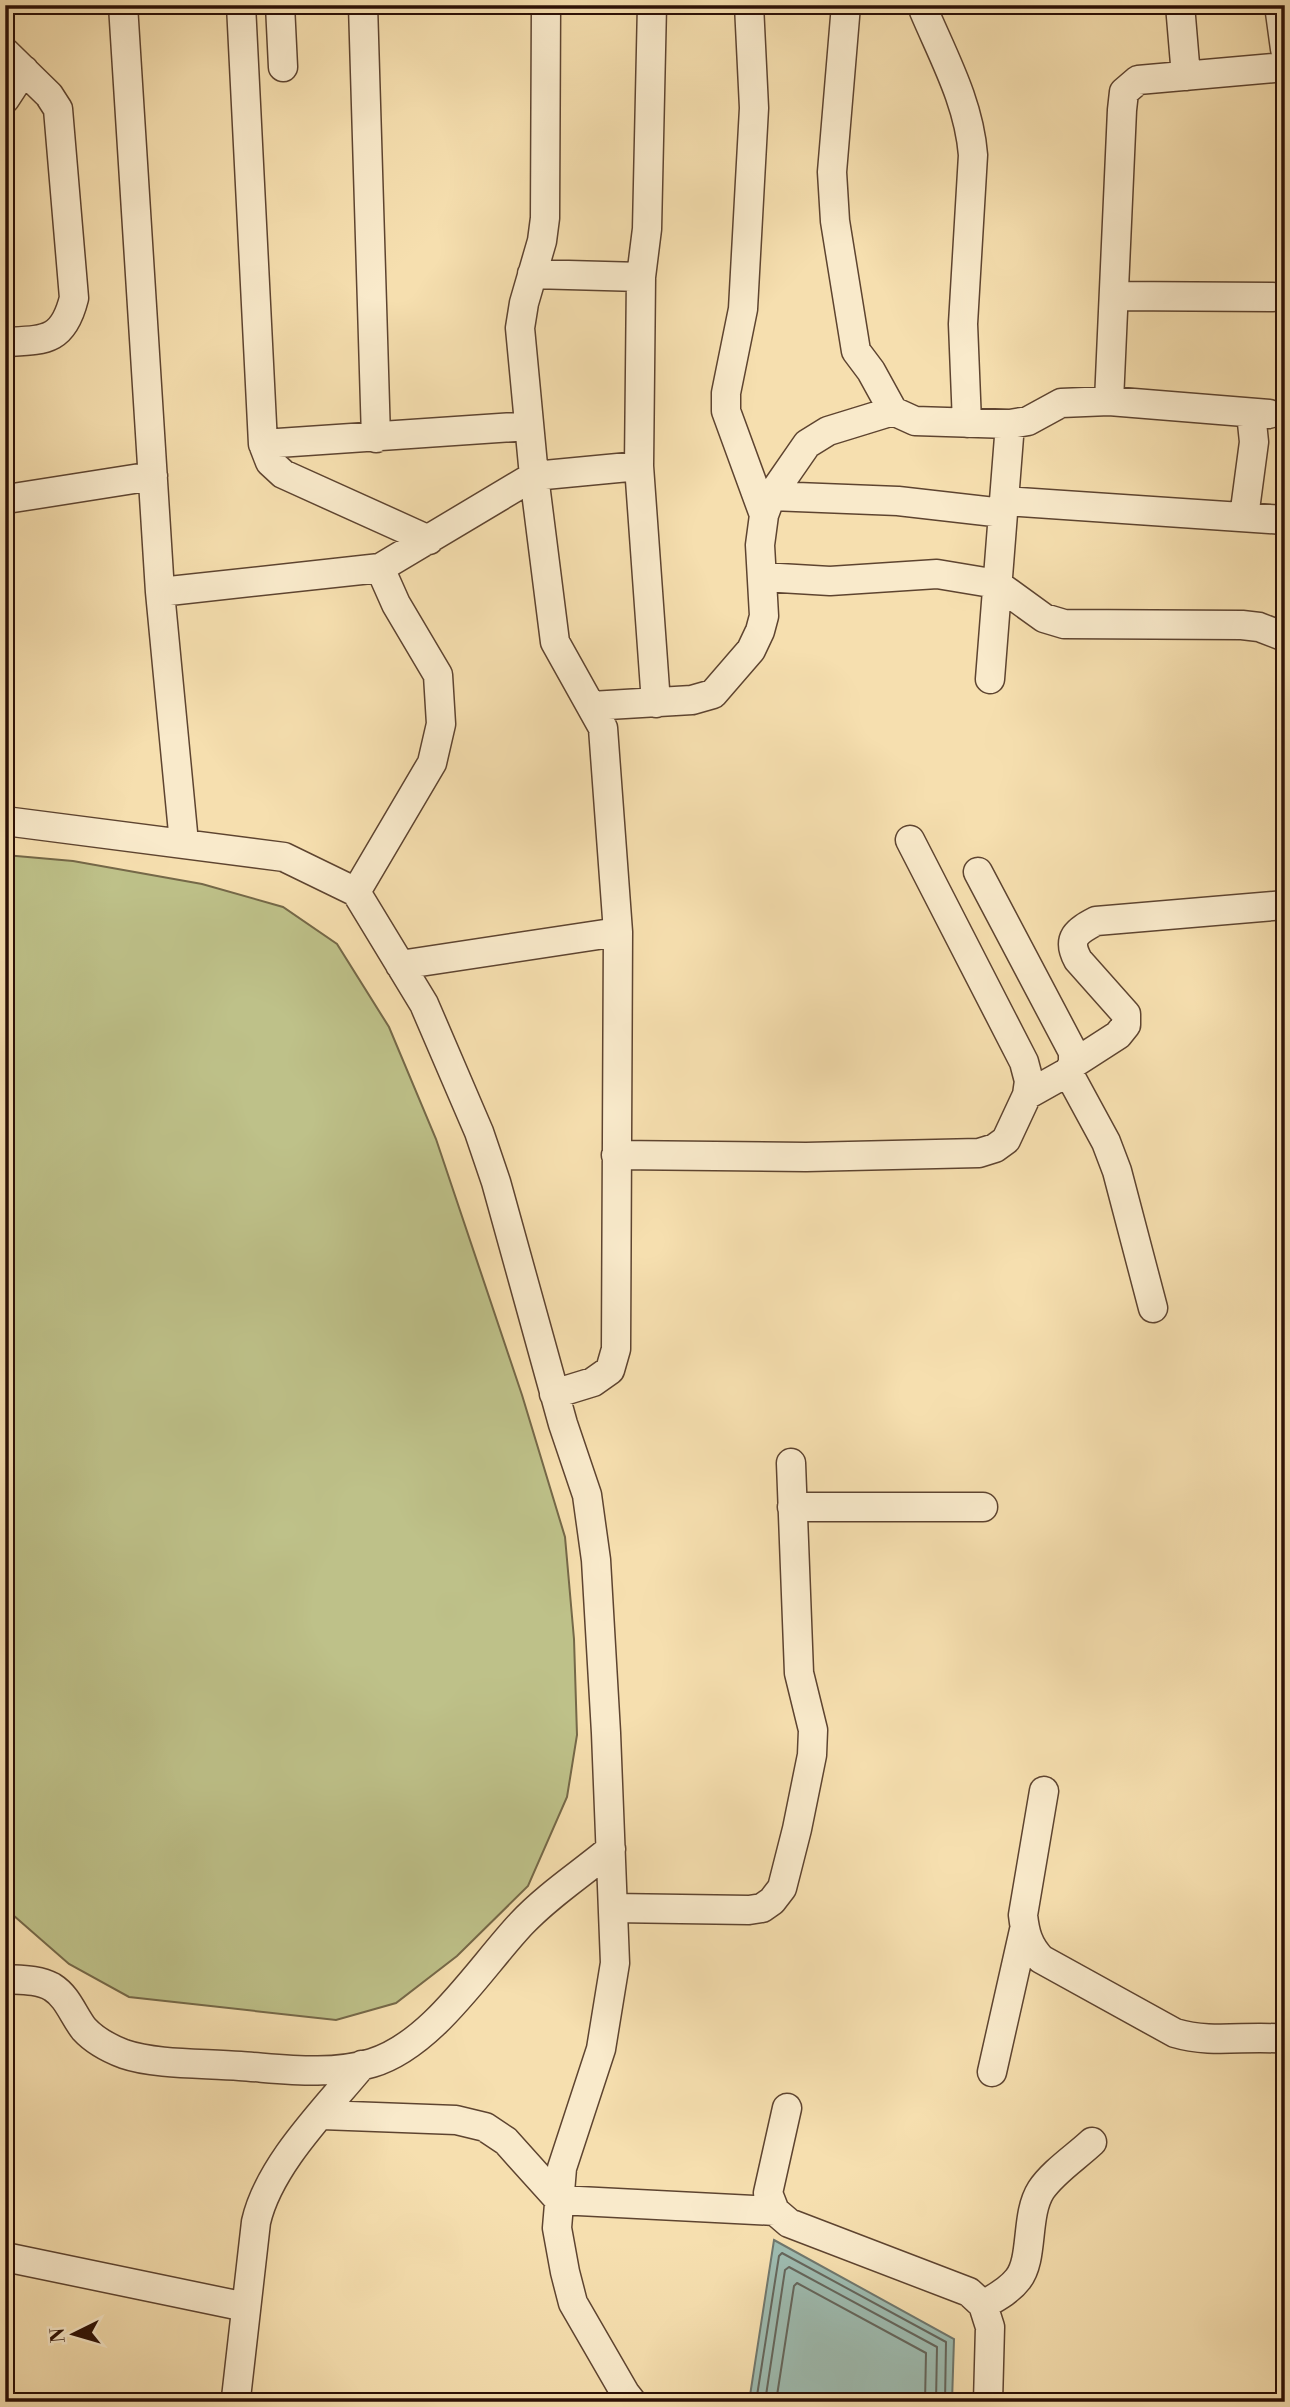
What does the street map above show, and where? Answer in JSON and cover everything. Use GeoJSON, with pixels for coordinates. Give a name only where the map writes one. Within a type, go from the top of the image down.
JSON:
{"type":"FeatureCollection","features":[{"type":"Feature","properties":{"kind":"street"},"geometry":{"type":"LineString","coordinates":[[123,5],[160,592],[184,844]]}},
{"type":"Feature","properties":{"kind":"street"},"geometry":{"type":"LineString","coordinates":[[241,5],[263,444],[270,462],[283,474],[429,540]]}},
{"type":"Feature","properties":{"kind":"street"},"geometry":{"type":"LineString","coordinates":[[280,5],[283,67]]}},
{"type":"Feature","properties":{"kind":"street"},"geometry":{"type":"LineString","coordinates":[[363,5],[376,438]]}},
{"type":"Feature","properties":{"kind":"street"},"geometry":{"type":"LineString","coordinates":[[546,5],[545,218],[542,241],[524,303],[520,328],[534,476],[555,642],[603,728],[618,932],[616,1349],[610,1370],[593,1382],[554,1394]]}},
{"type":"Feature","properties":{"kind":"street"},"geometry":{"type":"LineString","coordinates":[[652,5],[647,229],[641,276],[639,467],[656,702]]}},
{"type":"Feature","properties":{"kind":"street"},"geometry":{"type":"LineString","coordinates":[[749,5],[754,108],[743,309],[726,393],[726,411],[767,506]]}},
{"type":"Feature","properties":{"kind":"street"},"geometry":{"type":"LineString","coordinates":[[846,5],[832,172],[835,221],[856,351],[894,411],[915,421],[1010,424],[1028,421],[1062,403],[1109,401],[1260,414],[1244,517]]}},
{"type":"Feature","properties":{"kind":"street"},"geometry":{"type":"LineString","coordinates":[[1180,5],[1186,76]]}},
{"type":"Feature","properties":{"kind":"street"},"geometry":{"type":"LineString","coordinates":[[1279,5],[1285,49]]}},
{"type":"Feature","properties":{"kind":"street"},"geometry":{"type":"LineString","coordinates":[[924,11],[965,107],[971,134],[973,155],[963,324],[967,423]]}},
{"type":"Feature","properties":{"kind":"street"},"geometry":{"type":"LineString","coordinates":[[5,99],[15,61],[50,95],[58,109],[74,298],[69,318],[60,331],[51,337],[36,341],[5,342]]}},
{"type":"Feature","properties":{"kind":"street"},"geometry":{"type":"LineString","coordinates":[[1109,401],[1125,92],[1139,80],[1285,67]]}},
{"type":"Feature","properties":{"kind":"street"},"geometry":{"type":"LineString","coordinates":[[532,274],[641,276]]}},
{"type":"Feature","properties":{"kind":"street"},"geometry":{"type":"LineString","coordinates":[[1114,296],[1273,296]]}},
{"type":"Feature","properties":{"kind":"street"},"geometry":{"type":"LineString","coordinates":[[591,706],[691,700],[713,694],[751,649],[760,631],[764,616],[760,545],[767,506],[807,444],[828,431],[894,411]]}},
{"type":"Feature","properties":{"kind":"street"},"geometry":{"type":"LineString","coordinates":[[990,679],[1010,424]]}},
{"type":"Feature","properties":{"kind":"street"},"geometry":{"type":"LineString","coordinates":[[263,444],[529,426]]}},
{"type":"Feature","properties":{"kind":"street"},"geometry":{"type":"LineString","coordinates":[[160,592],[380,568],[534,476],[639,467]]}},
{"type":"Feature","properties":{"kind":"street"},"geometry":{"type":"LineString","coordinates":[[5,497],[13,498],[153,476]]}},
{"type":"Feature","properties":{"kind":"street"},"geometry":{"type":"LineString","coordinates":[[767,506],[898,501],[1285,520]]}},
{"type":"Feature","properties":{"kind":"street"},"geometry":{"type":"LineString","coordinates":[[356,892],[432,763],[441,724],[438,675],[396,604],[380,568]]}},
{"type":"Feature","properties":{"kind":"street"},"geometry":{"type":"LineString","coordinates":[[762,577],[831,581],[937,574],[998,584],[1044,618],[1064,624],[1242,625],[1259,627],[1285,637]]}},
{"type":"Feature","properties":{"kind":"street"},"geometry":{"type":"LineString","coordinates":[[5,821],[284,857],[356,892],[424,1004],[479,1132],[496,1182],[554,1394],[587,1495],[596,1560],[615,1963],[601,2049],[562,2168],[557,2228],[573,2303],[632,2402]]}},
{"type":"Feature","properties":{"kind":"street"},"geometry":{"type":"LineString","coordinates":[[616,1155],[806,1157],[979,1153],[995,1148],[1006,1140],[1027,1095],[1029,1081],[1024,1062],[910,840]]}},
{"type":"Feature","properties":{"kind":"street"},"geometry":{"type":"LineString","coordinates":[[978,872],[1073,1052],[1070,1068],[1117,1171],[1153,1308]]}},
{"type":"Feature","properties":{"kind":"street"},"geometry":{"type":"LineString","coordinates":[[1027,1095],[1118,1035],[1126,1025],[1126,1014],[1073,950],[1073,940],[1080,929],[1096,921],[1285,905]]}},
{"type":"Feature","properties":{"kind":"street"},"geometry":{"type":"LineString","coordinates":[[400,965],[618,932]]}},
{"type":"Feature","properties":{"kind":"street"},"geometry":{"type":"LineString","coordinates":[[613,1908],[749,1910],[762,1908],[772,1901],[782,1888],[812,1755],[813,1730],[799,1673],[791,1463]]}},
{"type":"Feature","properties":{"kind":"street"},"geometry":{"type":"LineString","coordinates":[[792,1507],[983,1507]]}},
{"type":"Feature","properties":{"kind":"street"},"geometry":{"type":"LineString","coordinates":[[992,2072],[1024,1930],[1023,1914],[1044,1791]]}},
{"type":"Feature","properties":{"kind":"street"},"geometry":{"type":"LineString","coordinates":[[5,1979],[39,1982],[53,1988],[66,2000],[85,2030],[102,2043],[125,2054],[152,2059],[299,2070],[340,2069],[362,2065],[400,2052],[421,2037],[520,1924],[611,1849]]}},
{"type":"Feature","properties":{"kind":"street"},"geometry":{"type":"LineString","coordinates":[[1024,1930],[1030,1946],[1041,1959],[1175,2033],[1194,2039],[1285,2039]]}},
{"type":"Feature","properties":{"kind":"street"},"geometry":{"type":"LineString","coordinates":[[236,2398],[259,2207],[279,2169],[362,2065]]}},
{"type":"Feature","properties":{"kind":"street"},"geometry":{"type":"LineString","coordinates":[[787,2108],[768,2193],[775,2211],[789,2223],[969,2292],[983,2305],[990,2327],[988,2402]]}},
{"type":"Feature","properties":{"kind":"street"},"geometry":{"type":"LineString","coordinates":[[322,2115],[456,2120],[485,2127],[506,2141],[559,2200],[775,2211]]}},
{"type":"Feature","properties":{"kind":"street"},"geometry":{"type":"LineString","coordinates":[[983,2305],[1010,2288],[1020,2278],[1034,2204],[1041,2190],[1092,2142]]}},
{"type":"Feature","properties":{"kind":"street"},"geometry":{"type":"LineString","coordinates":[[5,2257],[246,2307]]}},
{"type":"Feature","properties":{"kind":"green space"},"geometry":{"type":"Polygon","coordinates":[[[5,855],[73,861],[202,884],[283,907],[337,944],[389,1027],[436,1139],[522,1395],[565,1537],[574,1639],[577,1735],[567,1797],[528,1886],[457,1956],[396,2003],[336,2020],[129,1997],[69,1964],[5,1908],[5,855]]]}},
{"type":"Feature","properties":{"kind":"water"},"geometry":{"type":"Polygon","coordinates":[[[774,2240],[954,2339],[952,2402],[749,2402],[774,2240]]]}}]}
